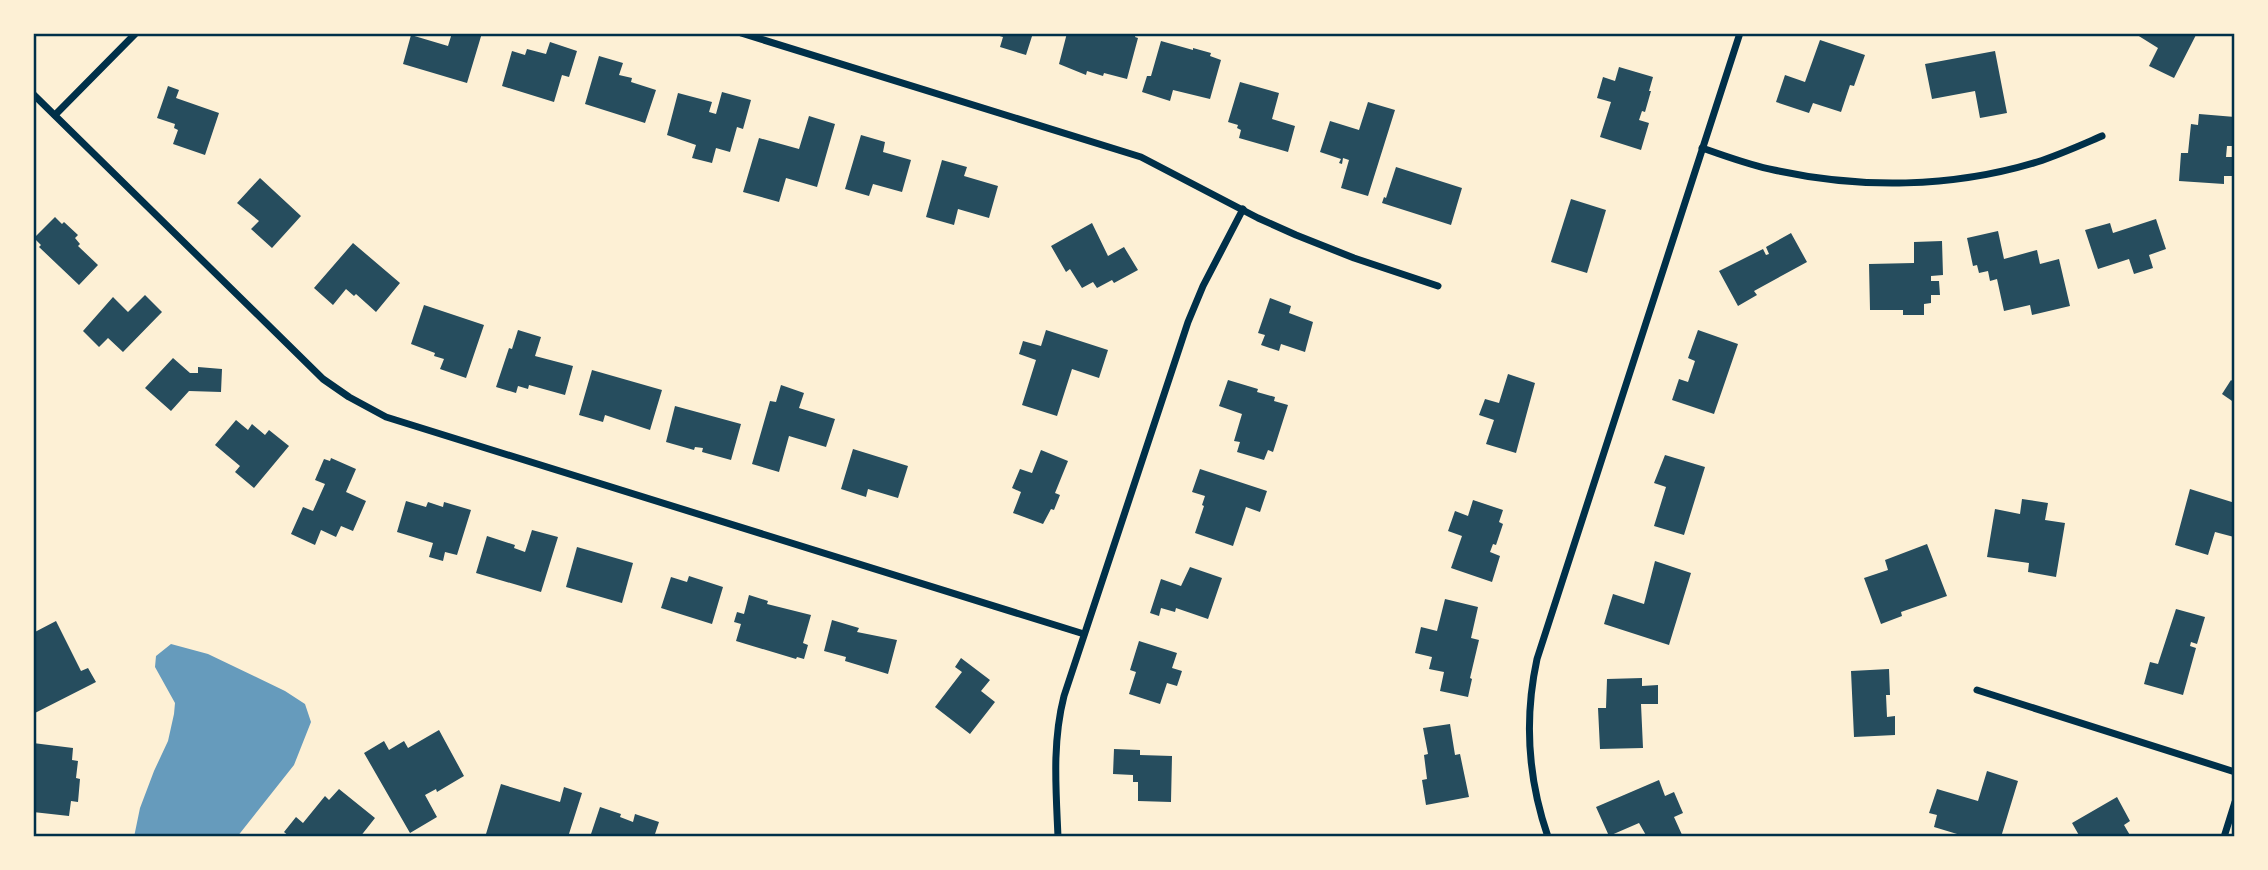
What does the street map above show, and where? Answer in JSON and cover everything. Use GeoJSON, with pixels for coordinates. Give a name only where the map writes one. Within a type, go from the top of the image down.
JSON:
{"type":"FeatureCollection","features":[{"type":"Feature","properties":{"kind":"street"},"geometry":{"type":"LineString","coordinates":[[55,115],[135,33]]}},
{"type":"Feature","properties":{"kind":"street"},"geometry":{"type":"LineString","coordinates":[[741,33],[1141,157],[1258,218],[1354,258],[1438,286]]}},
{"type":"Feature","properties":{"kind":"street"},"geometry":{"type":"LineString","coordinates":[[1549,837],[1535,790],[1530,753],[1530,707],[1538,659],[1740,33]]}},
{"type":"Feature","properties":{"kind":"street"},"geometry":{"type":"LineString","coordinates":[[33,94],[323,379],[386,417],[1084,634]]}},
{"type":"Feature","properties":{"kind":"street"},"geometry":{"type":"LineString","coordinates":[[1702,148],[1764,168],[1819,178],[1863,183],[1919,183],[1963,178],[2039,162],[2102,136]]}},
{"type":"Feature","properties":{"kind":"street"},"geometry":{"type":"LineString","coordinates":[[1058,837],[1055,763],[1057,732],[1064,696],[1188,322],[1203,286],[1243,209]]}},
{"type":"Feature","properties":{"kind":"street"},"geometry":{"type":"LineString","coordinates":[[1976,690],[2235,772]]}},
{"type":"Feature","properties":{"kind":"street"},"geometry":{"type":"LineString","coordinates":[[2224,837],[2235,802]]}},
{"type":"Feature","properties":{"kind":"water"},"geometry":{"type":"Polygon","coordinates":[[[171,644],[208,654],[285,691],[305,704],[311,722],[294,765],[237,837],[134,837],[140,808],[168,741],[174,714],[175,703],[155,667],[156,656],[171,644]]]}},
{"type":"Feature","properties":{"kind":"building"},"geometry":{"type":"Polygon","coordinates":[[[452,33],[482,33],[467,83],[403,64],[411,35],[448,46],[452,33]]]}},
{"type":"Feature","properties":{"kind":"building"},"geometry":{"type":"Polygon","coordinates":[[[1033,33],[1026,55],[1000,47],[1003,37],[993,34],[1033,33]]]}},
{"type":"Feature","properties":{"kind":"building"},"geometry":{"type":"Polygon","coordinates":[[[1067,33],[1136,33],[1135,37],[1138,38],[1127,79],[1087,71],[1086,75],[1059,64],[1067,33]]]}},
{"type":"Feature","properties":{"kind":"building"},"geometry":{"type":"Polygon","coordinates":[[[2134,33],[2197,33],[2174,78],[2149,66],[2158,48],[2134,33]]]}},
{"type":"Feature","properties":{"kind":"building"},"geometry":{"type":"Polygon","coordinates":[[[1820,40],[1865,55],[1854,86],[1850,85],[1841,112],[1813,103],[1809,113],[1776,102],[1785,75],[1805,82],[1820,40]]]}},
{"type":"Feature","properties":{"kind":"building"},"geometry":{"type":"Polygon","coordinates":[[[1161,41],[1211,53],[1210,56],[1221,60],[1210,99],[1173,90],[1170,101],[1142,92],[1147,76],[1151,76],[1161,41]]]}},
{"type":"Feature","properties":{"kind":"building"},"geometry":{"type":"Polygon","coordinates":[[[550,42],[577,51],[569,77],[562,75],[554,102],[502,86],[512,51],[525,55],[527,49],[546,54],[550,42]]]}},
{"type":"Feature","properties":{"kind":"building"},"geometry":{"type":"Polygon","coordinates":[[[1995,51],[2007,113],[1980,118],[1975,91],[1932,99],[1925,64],[1995,51]]]}},
{"type":"Feature","properties":{"kind":"building"},"geometry":{"type":"Polygon","coordinates":[[[599,56],[623,63],[619,75],[632,78],[631,82],[656,90],[645,123],[585,104],[599,56]]]}},
{"type":"Feature","properties":{"kind":"building"},"geometry":{"type":"Polygon","coordinates":[[[1619,67],[1653,77],[1645,112],[1642,111],[1639,120],[1649,123],[1641,150],[1600,137],[1611,102],[1597,98],[1603,77],[1615,81],[1619,67]]]}},
{"type":"Feature","properties":{"kind":"building"},"geometry":{"type":"Polygon","coordinates":[[[1240,82],[1279,93],[1272,119],[1295,126],[1288,152],[1239,138],[1241,130],[1237,128],[1238,125],[1228,122],[1240,82]]]}},
{"type":"Feature","properties":{"kind":"building"},"geometry":{"type":"Polygon","coordinates":[[[168,86],[179,90],[176,98],[219,113],[205,155],[173,144],[178,130],[174,128],[175,124],[157,118],[168,86]]]}},
{"type":"Feature","properties":{"kind":"building"},"geometry":{"type":"Polygon","coordinates":[[[722,92],[751,100],[743,129],[737,127],[730,152],[716,148],[712,163],[692,158],[696,145],[667,135],[678,93],[712,102],[709,112],[716,114],[722,92]]]}},
{"type":"Feature","properties":{"kind":"building"},"geometry":{"type":"Polygon","coordinates":[[[1368,102],[1395,110],[1368,196],[1341,188],[1349,160],[1343,158],[1342,164],[1339,163],[1341,159],[1320,152],[1330,121],[1359,130],[1368,102]]]}},
{"type":"Feature","properties":{"kind":"building"},"geometry":{"type":"Polygon","coordinates":[[[2199,114],[2235,117],[2233,146],[2227,146],[2226,157],[2235,157],[2235,176],[2224,176],[2224,184],[2179,181],[2181,153],[2188,153],[2191,124],[2198,125],[2199,114]]]}},
{"type":"Feature","properties":{"kind":"building"},"geometry":{"type":"Polygon","coordinates":[[[809,116],[835,124],[817,187],[786,178],[779,202],[743,192],[759,138],[799,149],[809,116]]]}},
{"type":"Feature","properties":{"kind":"building"},"geometry":{"type":"Polygon","coordinates":[[[861,135],[885,142],[883,152],[911,160],[902,192],[873,184],[869,196],[845,189],[861,135]]]}},
{"type":"Feature","properties":{"kind":"building"},"geometry":{"type":"Polygon","coordinates":[[[942,160],[967,167],[964,176],[998,186],[989,218],[958,209],[954,225],[926,217],[942,160]]]}},
{"type":"Feature","properties":{"kind":"building"},"geometry":{"type":"Polygon","coordinates":[[[1396,167],[1462,188],[1451,225],[1382,203],[1396,167]]]}},
{"type":"Feature","properties":{"kind":"building"},"geometry":{"type":"Polygon","coordinates":[[[260,178],[301,216],[272,248],[251,229],[259,221],[237,203],[260,178]]]}},
{"type":"Feature","properties":{"kind":"building"},"geometry":{"type":"Polygon","coordinates":[[[1571,199],[1606,210],[1587,273],[1551,262],[1571,199]]]}},
{"type":"Feature","properties":{"kind":"building"},"geometry":{"type":"Polygon","coordinates":[[[55,217],[78,235],[75,238],[80,244],[78,246],[98,265],[79,285],[39,247],[41,245],[34,238],[55,217]]]}},
{"type":"Feature","properties":{"kind":"building"},"geometry":{"type":"Polygon","coordinates":[[[2156,219],[2166,249],[2149,255],[2153,268],[2134,274],[2129,259],[2098,269],[2085,230],[2110,223],[2113,233],[2156,219]]]}},
{"type":"Feature","properties":{"kind":"building"},"geometry":{"type":"Polygon","coordinates":[[[1092,223],[1108,256],[1124,247],[1138,270],[1114,283],[1112,280],[1097,288],[1093,282],[1082,288],[1070,269],[1066,272],[1051,246],[1092,223]]]}},
{"type":"Feature","properties":{"kind":"building"},"geometry":{"type":"Polygon","coordinates":[[[1998,231],[2004,259],[2037,250],[2040,264],[2059,259],[2070,306],[2032,315],[2030,305],[2004,311],[1997,279],[1990,281],[1988,271],[1979,273],[1977,265],[1973,266],[1967,238],[1998,231]]]}},
{"type":"Feature","properties":{"kind":"building"},"geometry":{"type":"Polygon","coordinates":[[[1791,233],[1807,262],[1754,291],[1757,295],[1738,306],[1719,271],[1763,249],[1766,255],[1769,254],[1766,247],[1791,233]]]}},
{"type":"Feature","properties":{"kind":"building"},"geometry":{"type":"Polygon","coordinates":[[[1942,241],[1943,275],[1931,276],[1931,281],[1939,281],[1940,295],[1931,295],[1931,303],[1924,304],[1924,315],[1903,315],[1903,310],[1870,310],[1869,264],[1914,263],[1914,242],[1942,241]]]}},
{"type":"Feature","properties":{"kind":"building"},"geometry":{"type":"Polygon","coordinates":[[[353,243],[400,283],[376,312],[356,294],[354,296],[346,289],[333,305],[314,288],[353,243]]]}},
{"type":"Feature","properties":{"kind":"building"},"geometry":{"type":"Polygon","coordinates":[[[145,295],[162,312],[123,352],[108,338],[99,347],[83,331],[113,297],[128,312],[145,295]]]}},
{"type":"Feature","properties":{"kind":"building"},"geometry":{"type":"Polygon","coordinates":[[[1270,298],[1291,306],[1289,313],[1313,322],[1305,352],[1281,344],[1279,351],[1261,345],[1265,335],[1258,333],[1270,298]]]}},
{"type":"Feature","properties":{"kind":"building"},"geometry":{"type":"Polygon","coordinates":[[[424,305],[484,325],[466,378],[440,369],[444,359],[411,344],[424,305]]]}},
{"type":"Feature","properties":{"kind":"building"},"geometry":{"type":"Polygon","coordinates":[[[518,330],[541,337],[535,356],[573,366],[565,395],[529,385],[528,389],[518,386],[516,393],[496,387],[518,330]]]}},
{"type":"Feature","properties":{"kind":"building"},"geometry":{"type":"Polygon","coordinates":[[[1046,330],[1108,350],[1099,378],[1072,369],[1057,416],[1022,405],[1036,360],[1019,354],[1023,341],[1041,346],[1046,330]]]}},
{"type":"Feature","properties":{"kind":"building"},"geometry":{"type":"Polygon","coordinates":[[[1698,330],[1738,344],[1714,414],[1672,400],[1679,379],[1688,382],[1695,361],[1688,358],[1698,330]]]}},
{"type":"Feature","properties":{"kind":"building"},"geometry":{"type":"Polygon","coordinates":[[[173,358],[190,373],[198,373],[198,367],[222,369],[221,392],[189,391],[171,411],[145,388],[173,358]]]}},
{"type":"Feature","properties":{"kind":"building"},"geometry":{"type":"Polygon","coordinates":[[[592,370],[662,390],[650,430],[605,415],[603,422],[579,415],[592,370]]]}},
{"type":"Feature","properties":{"kind":"building"},"geometry":{"type":"Polygon","coordinates":[[[1508,374],[1535,383],[1516,453],[1486,444],[1494,420],[1479,415],[1485,399],[1499,403],[1508,374]]]}},
{"type":"Feature","properties":{"kind":"building"},"geometry":{"type":"Polygon","coordinates":[[[1228,380],[1258,389],[1257,392],[1275,397],[1274,401],[1288,405],[1273,452],[1268,450],[1264,460],[1237,452],[1240,442],[1234,441],[1242,414],[1219,406],[1228,380]]]}},
{"type":"Feature","properties":{"kind":"building"},"geometry":{"type":"Polygon","coordinates":[[[2231,380],[2235,383],[2235,403],[2222,394],[2231,380]]]}},
{"type":"Feature","properties":{"kind":"building"},"geometry":{"type":"Polygon","coordinates":[[[781,385],[804,393],[799,408],[835,419],[826,447],[789,436],[779,472],[752,464],[770,401],[776,402],[781,385]]]}},
{"type":"Feature","properties":{"kind":"building"},"geometry":{"type":"Polygon","coordinates":[[[675,406],[741,424],[731,460],[702,452],[703,448],[695,447],[694,450],[666,442],[675,406]]]}},
{"type":"Feature","properties":{"kind":"building"},"geometry":{"type":"Polygon","coordinates":[[[236,420],[248,430],[252,424],[265,435],[269,430],[289,446],[254,488],[235,472],[240,466],[215,445],[236,420]]]}},
{"type":"Feature","properties":{"kind":"building"},"geometry":{"type":"Polygon","coordinates":[[[853,449],[908,466],[898,498],[868,489],[866,497],[841,489],[853,449]]]}},
{"type":"Feature","properties":{"kind":"building"},"geometry":{"type":"Polygon","coordinates":[[[1041,450],[1068,461],[1055,493],[1060,495],[1054,510],[1051,509],[1043,524],[1013,513],[1021,492],[1012,488],[1020,469],[1032,473],[1041,450]]]}},
{"type":"Feature","properties":{"kind":"building"},"geometry":{"type":"Polygon","coordinates":[[[1665,455],[1705,467],[1684,535],[1654,526],[1666,487],[1654,483],[1665,455]]]}},
{"type":"Feature","properties":{"kind":"building"},"geometry":{"type":"Polygon","coordinates":[[[331,458],[356,469],[346,492],[366,501],[353,531],[341,526],[336,537],[321,530],[315,545],[291,534],[303,507],[313,511],[325,484],[315,480],[324,459],[330,461],[331,458]]]}},
{"type":"Feature","properties":{"kind":"building"},"geometry":{"type":"Polygon","coordinates":[[[1200,469],[1267,491],[1260,512],[1246,507],[1233,546],[1195,533],[1205,496],[1192,492],[1200,469]]]}},
{"type":"Feature","properties":{"kind":"building"},"geometry":{"type":"Polygon","coordinates":[[[2190,489],[2235,503],[2234,537],[2215,532],[2208,555],[2175,545],[2190,489]]]}},
{"type":"Feature","properties":{"kind":"building"},"geometry":{"type":"Polygon","coordinates":[[[2022,499],[2048,503],[2045,520],[2065,523],[2056,577],[2028,572],[2029,563],[1987,557],[1995,509],[2020,514],[2022,499]]]}},
{"type":"Feature","properties":{"kind":"building"},"geometry":{"type":"Polygon","coordinates":[[[1473,500],[1503,510],[1499,522],[1503,524],[1496,545],[1493,544],[1490,552],[1500,556],[1492,582],[1451,568],[1462,536],[1448,531],[1455,511],[1468,516],[1473,500]]]}},
{"type":"Feature","properties":{"kind":"building"},"geometry":{"type":"Polygon","coordinates":[[[406,501],[426,507],[428,502],[443,507],[444,502],[471,510],[457,555],[445,552],[443,561],[429,557],[433,543],[397,532],[406,501]]]}},
{"type":"Feature","properties":{"kind":"building"},"geometry":{"type":"Polygon","coordinates":[[[532,530],[558,537],[541,592],[476,573],[487,536],[515,545],[514,548],[525,552],[532,530]]]}},
{"type":"Feature","properties":{"kind":"building"},"geometry":{"type":"Polygon","coordinates":[[[1927,544],[1947,596],[1901,612],[1902,616],[1881,624],[1864,578],[1888,570],[1885,560],[1927,544]]]}},
{"type":"Feature","properties":{"kind":"building"},"geometry":{"type":"Polygon","coordinates":[[[577,547],[633,563],[622,603],[566,587],[577,547]]]}},
{"type":"Feature","properties":{"kind":"building"},"geometry":{"type":"Polygon","coordinates":[[[1655,561],[1691,573],[1669,645],[1604,624],[1613,594],[1644,604],[1655,561]]]}},
{"type":"Feature","properties":{"kind":"building"},"geometry":{"type":"Polygon","coordinates":[[[1190,567],[1222,578],[1208,619],[1176,608],[1175,612],[1161,608],[1159,616],[1150,613],[1161,579],[1181,586],[1190,567]]]}},
{"type":"Feature","properties":{"kind":"building"},"geometry":{"type":"Polygon","coordinates":[[[689,576],[723,587],[712,624],[661,608],[671,577],[687,582],[689,576]]]}},
{"type":"Feature","properties":{"kind":"building"},"geometry":{"type":"Polygon","coordinates":[[[749,595],[768,601],[767,604],[811,615],[803,643],[808,645],[804,659],[736,641],[741,624],[734,622],[737,612],[744,614],[749,595]]]}},
{"type":"Feature","properties":{"kind":"building"},"geometry":{"type":"Polygon","coordinates":[[[1445,599],[1478,607],[1471,638],[1479,640],[1468,697],[1440,691],[1444,672],[1429,669],[1432,657],[1415,653],[1421,627],[1437,631],[1445,599]]]}},
{"type":"Feature","properties":{"kind":"building"},"geometry":{"type":"Polygon","coordinates":[[[2176,609],[2205,617],[2197,644],[2191,642],[2190,646],[2196,648],[2183,695],[2144,684],[2150,662],[2158,664],[2176,609]]]}},
{"type":"Feature","properties":{"kind":"building"},"geometry":{"type":"Polygon","coordinates":[[[832,620],[859,628],[857,632],[897,640],[888,674],[845,661],[846,657],[824,651],[832,620]]]}},
{"type":"Feature","properties":{"kind":"building"},"geometry":{"type":"Polygon","coordinates":[[[56,621],[81,671],[88,668],[96,682],[33,714],[33,633],[56,621]]]}},
{"type":"Feature","properties":{"kind":"building"},"geometry":{"type":"Polygon","coordinates":[[[1139,641],[1177,653],[1172,668],[1182,671],[1177,686],[1167,683],[1160,704],[1129,694],[1136,672],[1130,670],[1139,641]]]}},
{"type":"Feature","properties":{"kind":"building"},"geometry":{"type":"Polygon","coordinates":[[[961,658],[990,680],[981,691],[995,702],[970,734],[935,707],[962,672],[955,667],[961,658]]]}},
{"type":"Feature","properties":{"kind":"building"},"geometry":{"type":"Polygon","coordinates":[[[1889,669],[1887,717],[1895,716],[1895,735],[1854,737],[1851,671],[1889,669]]]}},
{"type":"Feature","properties":{"kind":"building"},"geometry":{"type":"Polygon","coordinates":[[[1642,678],[1642,686],[1658,685],[1658,704],[1641,704],[1643,748],[1600,749],[1598,708],[1606,708],[1607,679],[1642,678]]]}},
{"type":"Feature","properties":{"kind":"building"},"geometry":{"type":"Polygon","coordinates":[[[1450,724],[1455,755],[1460,754],[1469,797],[1426,805],[1422,780],[1427,779],[1424,755],[1428,754],[1423,728],[1450,724]]]}},
{"type":"Feature","properties":{"kind":"building"},"geometry":{"type":"Polygon","coordinates":[[[439,730],[464,776],[437,792],[436,789],[425,795],[437,817],[410,833],[364,753],[384,741],[389,750],[404,741],[408,748],[439,730]]]}},
{"type":"Feature","properties":{"kind":"building"},"geometry":{"type":"Polygon","coordinates":[[[33,743],[73,748],[72,760],[78,761],[76,778],[80,779],[78,802],[71,801],[69,816],[33,812],[33,743]]]}},
{"type":"Feature","properties":{"kind":"building"},"geometry":{"type":"Polygon","coordinates":[[[1114,749],[1140,750],[1140,755],[1172,756],[1171,802],[1138,801],[1138,782],[1133,782],[1133,775],[1113,774],[1114,749]]]}},
{"type":"Feature","properties":{"kind":"building"},"geometry":{"type":"Polygon","coordinates":[[[1987,771],[2018,781],[2001,837],[1967,837],[1934,827],[1937,815],[1929,813],[1937,789],[1978,801],[1987,771]]]}},
{"type":"Feature","properties":{"kind":"building"},"geometry":{"type":"Polygon","coordinates":[[[1659,780],[1665,796],[1674,792],[1683,813],[1674,817],[1683,837],[1647,837],[1639,823],[1609,836],[1596,807],[1659,780]]]}},
{"type":"Feature","properties":{"kind":"building"},"geometry":{"type":"Polygon","coordinates":[[[501,784],[560,802],[564,787],[582,793],[568,837],[495,837],[486,834],[501,784]]]}},
{"type":"Feature","properties":{"kind":"building"},"geometry":{"type":"Polygon","coordinates":[[[339,789],[375,818],[360,837],[290,837],[284,832],[296,817],[303,823],[325,796],[329,800],[339,789]]]}},
{"type":"Feature","properties":{"kind":"building"},"geometry":{"type":"Polygon","coordinates":[[[2117,797],[2130,821],[2124,825],[2131,837],[2080,837],[2072,823],[2117,797]]]}},
{"type":"Feature","properties":{"kind":"building"},"geometry":{"type":"Polygon","coordinates":[[[600,807],[621,814],[620,817],[633,822],[635,814],[659,822],[654,837],[590,837],[600,807]]]}}]}
